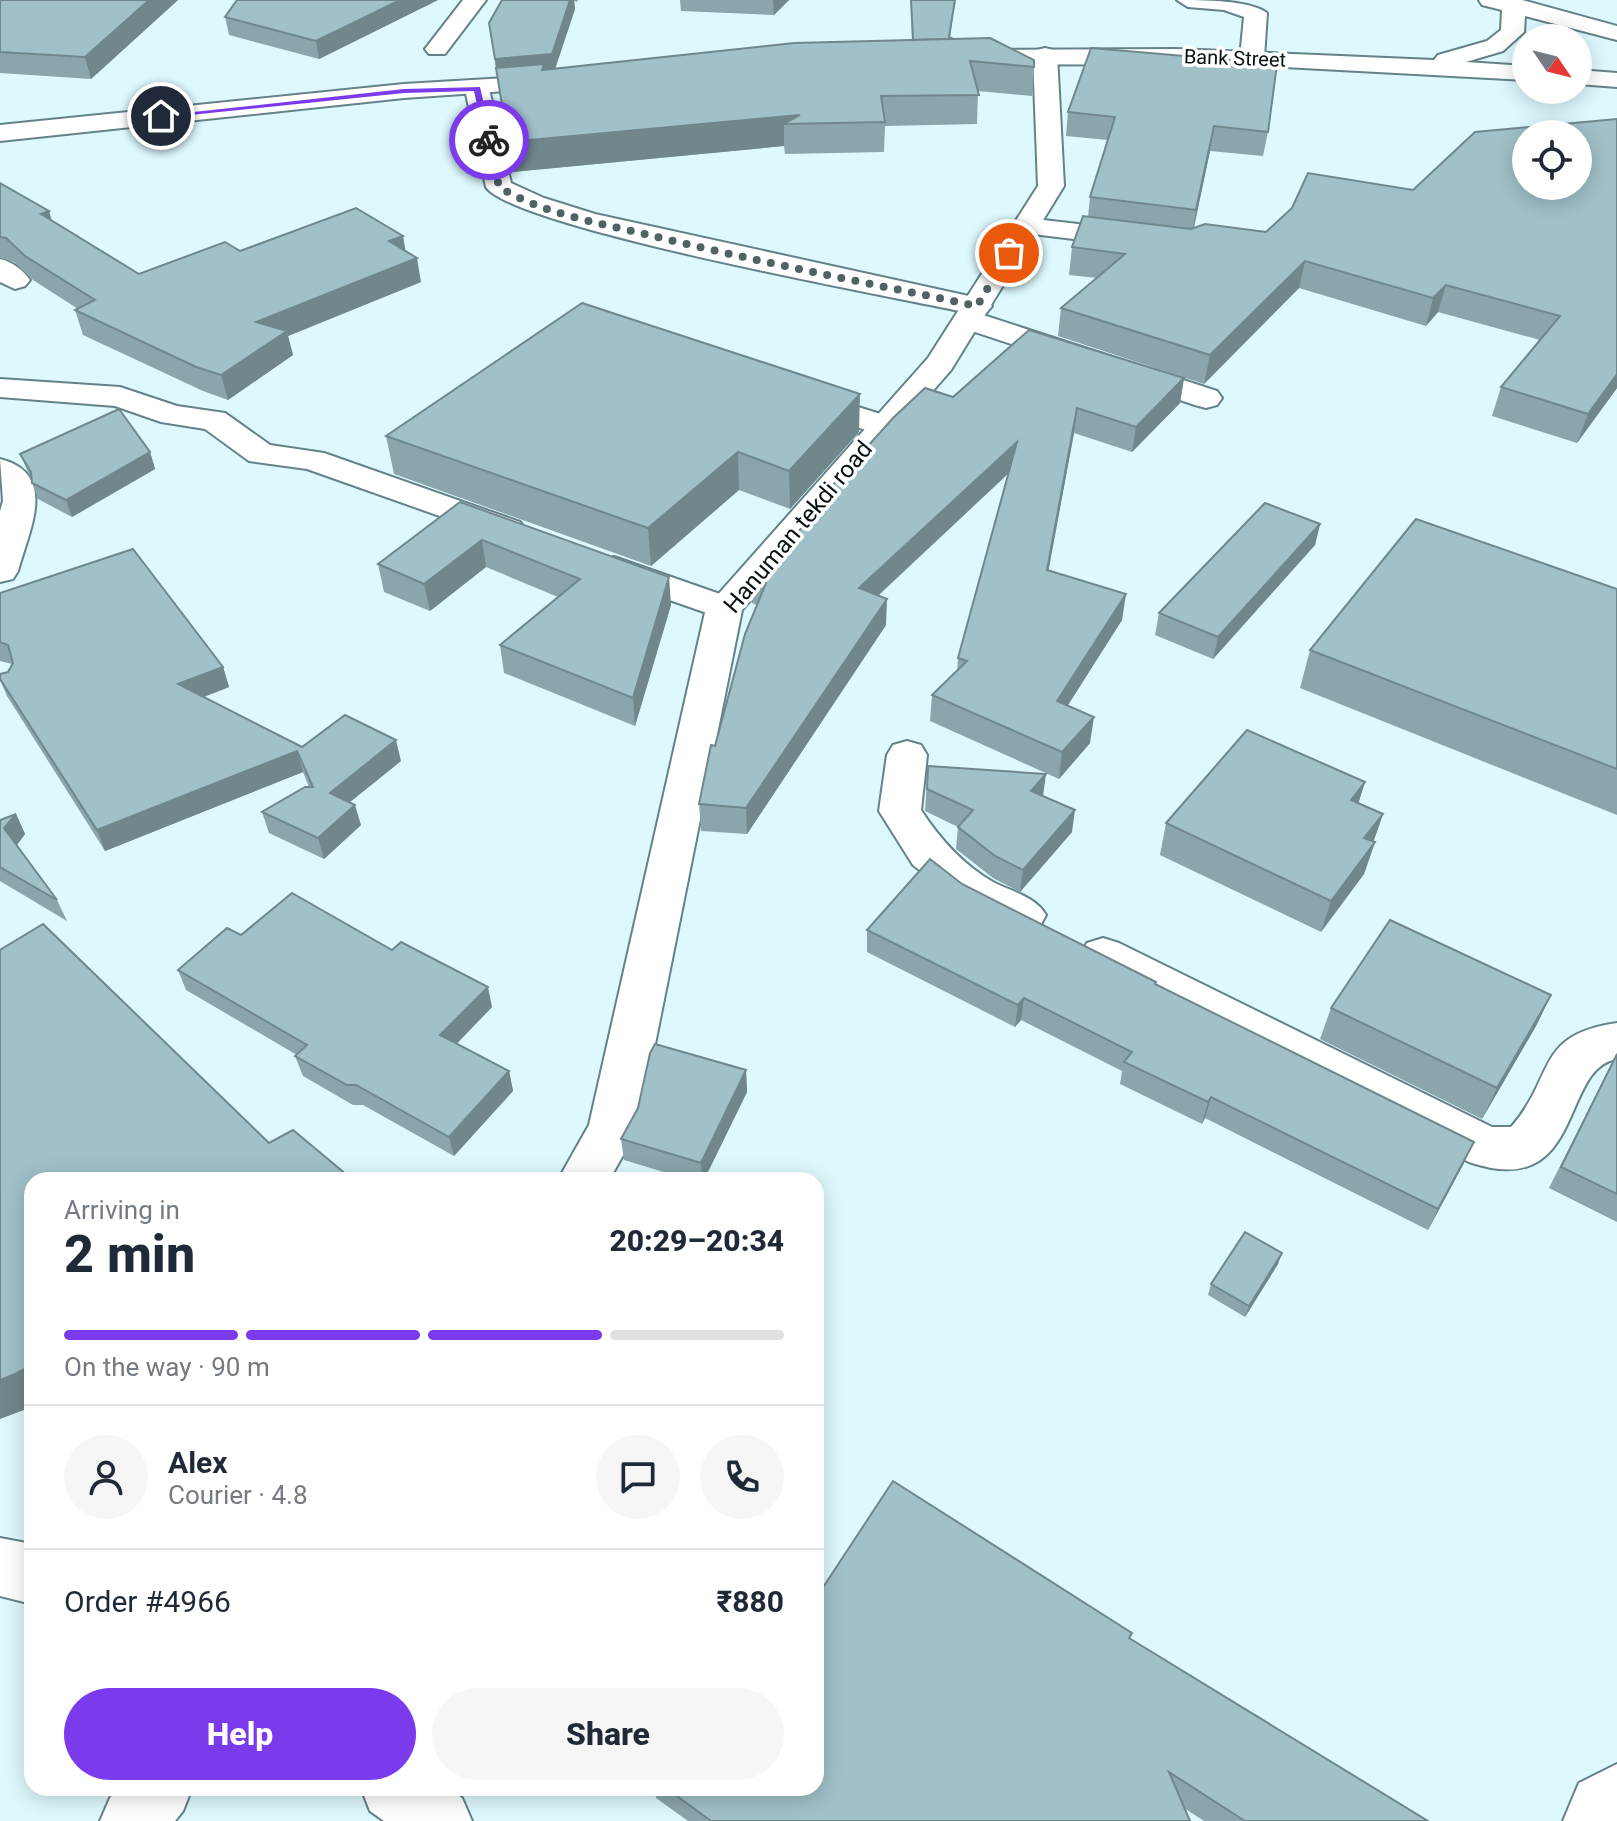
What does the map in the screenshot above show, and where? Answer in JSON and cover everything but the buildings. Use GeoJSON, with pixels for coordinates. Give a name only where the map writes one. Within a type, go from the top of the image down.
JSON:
{"type":"FeatureCollection","features":[{"type":"Feature","properties":{"kind":"street"},"geometry":{"type":"LineString","coordinates":[[437,49],[475,0]]}},
{"type":"Feature","properties":{"kind":"street"},"geometry":{"type":"LineString","coordinates":[[1188,0],[1227,3],[1256,13],[1252,58]]}},
{"type":"Feature","properties":{"kind":"street"},"geometry":{"type":"LineString","coordinates":[[1417,67],[1495,46],[1512,32],[1505,2],[1617,33]]}},
{"type":"Feature","properties":{"kind":"street","name":"Bank Street"},"geometry":{"type":"LineString","coordinates":[[937,58],[1045,55],[1252,58],[1512,72]]}},
{"type":"Feature","properties":{"kind":"street","name":"Hanuman tekdi road"},"geometry":{"type":"LineString","coordinates":[[588,1172],[613,1129],[724,608],[882,425],[940,363],[1051,186],[1045,55]]}},
{"type":"Feature","properties":{"kind":"street"},"geometry":{"type":"LineString","coordinates":[[1592,78],[1617,80]]}},
{"type":"Feature","properties":{"kind":"street"},"geometry":{"type":"LineString","coordinates":[[0,133],[404,91],[477,89],[585,79]]}},
{"type":"Feature","properties":{"kind":"street"},"geometry":{"type":"LineString","coordinates":[[477,89],[499,187],[515,197],[551,210],[972,313],[1206,398]]}},
{"type":"Feature","properties":{"kind":"street"},"geometry":{"type":"LineString","coordinates":[[1026,226],[1173,243]]}},
{"type":"Feature","properties":{"kind":"street"},"geometry":{"type":"LineString","coordinates":[[0,388],[120,397],[172,415],[214,420],[261,454],[312,460],[534,538]]}},
{"type":"Feature","properties":{"kind":"street"},"geometry":{"type":"LineString","coordinates":[[768,388],[882,425]]}},
{"type":"Feature","properties":{"kind":"street"},"geometry":{"type":"LineString","coordinates":[[0,469],[15,477],[20,501],[0,571]]}},
{"type":"Feature","properties":{"kind":"street"},"geometry":{"type":"LineString","coordinates":[[578,555],[724,608]]}},
{"type":"Feature","properties":{"kind":"street"},"geometry":{"type":"LineString","coordinates":[[907,755],[900,811],[928,854],[976,892],[1487,1148],[1523,1147],[1546,1119],[1573,1057],[1596,1042],[1617,1041]]}},
{"type":"Feature","properties":{"kind":"street"},"geometry":{"type":"LineString","coordinates":[[0,1567],[24,1572]]}},
{"type":"Feature","properties":{"kind":"street"},"geometry":{"type":"LineString","coordinates":[[133,1821],[153,1796]]}},
{"type":"Feature","properties":{"kind":"street"},"geometry":{"type":"LineString","coordinates":[[404,1796],[439,1821]]}},
{"type":"Feature","properties":{"kind":"street"},"geometry":{"type":"LineString","coordinates":[[1596,1821],[1602,1806],[1617,1796]]}},
{"type":"Feature","properties":{"kind":"way so far"},"geometry":{"type":"LineString","coordinates":[[489,140],[499,187],[515,197],[551,210],[722,253],[977,306],[1009,253]]}},
{"type":"Feature","properties":{"kind":"route"},"geometry":{"type":"LineString","coordinates":[[161,116],[404,91],[477,89],[489,140]]}}]}
